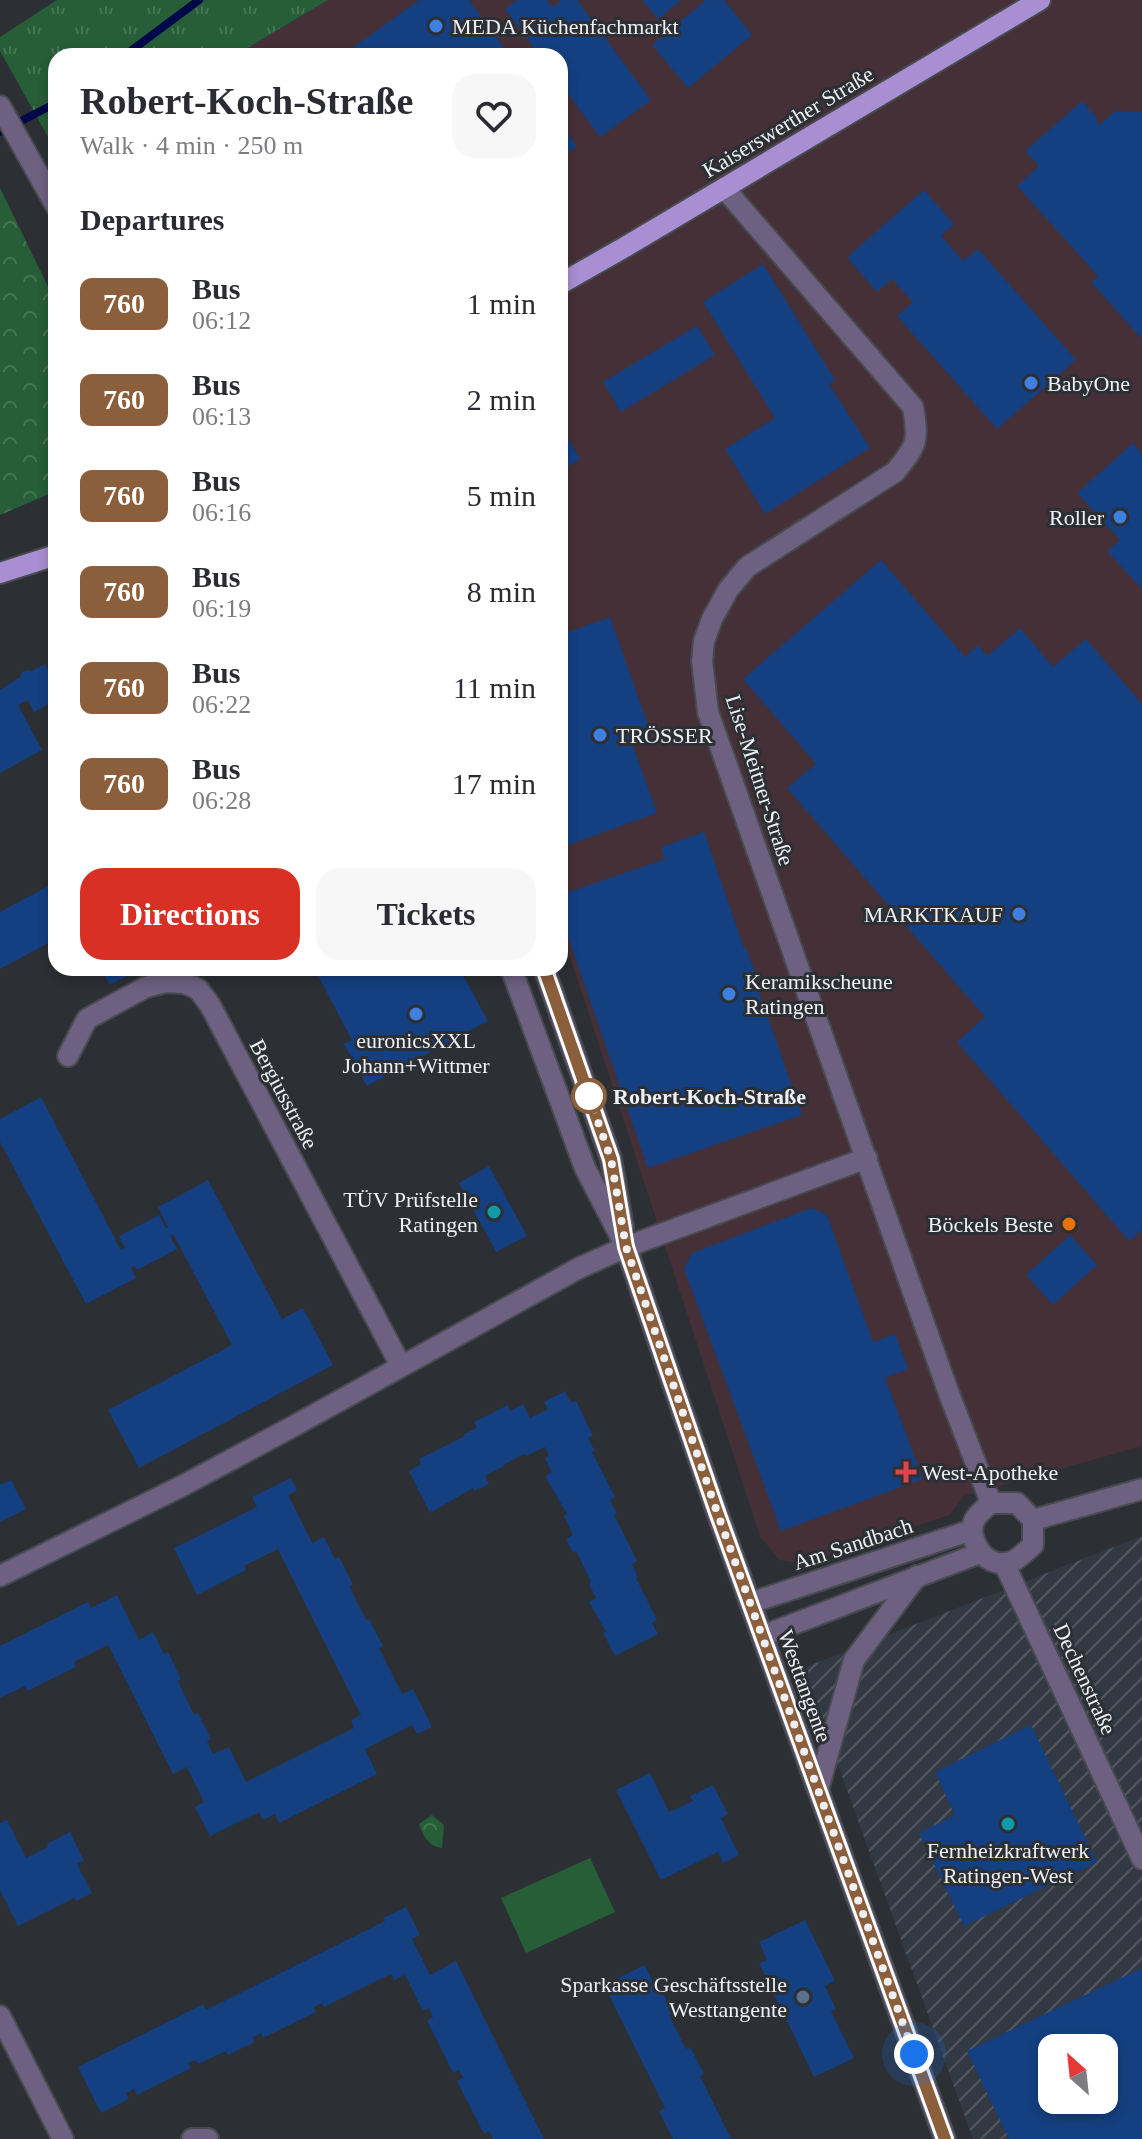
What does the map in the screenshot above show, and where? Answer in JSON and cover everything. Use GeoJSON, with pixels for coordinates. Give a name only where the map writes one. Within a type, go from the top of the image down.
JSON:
{"type":"FeatureCollection","features":[{"type":"Feature","properties":{"kind":"main road","name":"Kaiserswerther Straße"},"geometry":{"type":"LineString","coordinates":[[568,279],[1040,0]]}},
{"type":"Feature","properties":{"kind":"main road"},"geometry":{"type":"LineString","coordinates":[[0,573],[48,558]]}},
{"type":"Feature","properties":{"kind":"street"},"geometry":{"type":"LineString","coordinates":[[0,106],[48,192]]}},
{"type":"Feature","properties":{"kind":"street","name":"Lise-Meitner-Straße"},"geometry":{"type":"LineString","coordinates":[[724,188],[913,407],[917,433],[913,449],[895,472],[747,567],[728,590],[712,619],[704,641],[702,661],[708,712],[948,1391],[991,1503]]}},
{"type":"Feature","properties":{"kind":"street","name":"Westtangente"},"geometry":{"type":"LineString","coordinates":[[514,976],[585,1168],[626,1247],[750,1603],[945,2139]]}},
{"type":"Feature","properties":{"kind":"street","name":"Westtangente"},"geometry":{"type":"LineString","coordinates":[[547,976],[611,1159],[626,1247]]}},
{"type":"Feature","properties":{"kind":"street","name":"Bergiusstraße"},"geometry":{"type":"LineString","coordinates":[[68,1056],[87,1019],[146,987],[175,982],[198,989],[210,1005],[401,1366]]}},
{"type":"Feature","properties":{"kind":"street"},"geometry":{"type":"LineString","coordinates":[[0,1576],[196,1479],[579,1268],[626,1247],[867,1158]]}},
{"type":"Feature","properties":{"kind":"street"},"geometry":{"type":"LineString","coordinates":[[1033,1520],[1142,1489]]}},
{"type":"Feature","properties":{"kind":"street"},"geometry":{"type":"LineString","coordinates":[[991,1503],[1017,1503],[1033,1520],[1033,1545],[1015,1561],[1004,1563],[990,1560],[980,1553],[974,1542],[972,1530],[975,1518],[991,1503]]}},
{"type":"Feature","properties":{"kind":"street","name":"Am Sandbach"},"geometry":{"type":"LineString","coordinates":[[750,1603],[972,1530]]}},
{"type":"Feature","properties":{"kind":"street"},"geometry":{"type":"LineString","coordinates":[[762,1636],[980,1553]]}},
{"type":"Feature","properties":{"kind":"street","name":"Dechenstraße"},"geometry":{"type":"LineString","coordinates":[[1004,1563],[1142,1859]]}},
{"type":"Feature","properties":{"kind":"street"},"geometry":{"type":"LineString","coordinates":[[818,1790],[854,1660],[917,1576]]}},
{"type":"Feature","properties":{"kind":"street"},"geometry":{"type":"LineString","coordinates":[[0,2016],[63,2139]]}},
{"type":"Feature","properties":{"kind":"street"},"geometry":{"type":"LineString","coordinates":[[192,2139],[208,2139]]}},
{"type":"Feature","properties":{"kind":"shaded area"},"geometry":{"type":"Polygon","coordinates":[[[328,0],[1142,0],[1142,1446],[964,1496],[950,1515],[802,1564],[779,1560],[760,1536],[568,950],[568,48],[247,48],[328,0]]]}},
{"type":"Feature","properties":{"kind":"shaded area"},"geometry":{"type":"Polygon","coordinates":[[[1142,1536],[1142,2139],[973,2139],[803,1668],[1142,1536]]]}},
{"type":"Feature","properties":{"kind":"green space"},"geometry":{"type":"Polygon","coordinates":[[[57,0],[328,0],[247,48],[48,48],[48,137],[0,51],[0,37],[57,0]]]}},
{"type":"Feature","properties":{"kind":"green space"},"geometry":{"type":"Polygon","coordinates":[[[0,188],[48,287],[48,494],[0,515],[0,188]]]}},
{"type":"Feature","properties":{"kind":"green space"},"geometry":{"type":"Polygon","coordinates":[[[432,1815],[444,1825],[442,1848],[427,1840],[419,1824],[432,1815]]]}},
{"type":"Feature","properties":{"kind":"green space"},"geometry":{"type":"Polygon","coordinates":[[[590,1858],[615,1912],[526,1953],[501,1898],[590,1858]]]}},
{"type":"Feature","properties":{"kind":"building","name":"MEDA Küchenfachmarkt"},"geometry":{"type":"Polygon","coordinates":[[[419,0],[469,0],[504,48],[353,48],[419,0]]]}},
{"type":"Feature","properties":{"kind":"building"},"geometry":{"type":"Polygon","coordinates":[[[517,0],[547,0],[552,7],[562,0],[577,0],[651,100],[600,137],[568,94],[568,48],[534,48],[505,9],[517,0]]]}},
{"type":"Feature","properties":{"kind":"building"},"geometry":{"type":"Polygon","coordinates":[[[642,0],[681,0],[658,19],[642,0]]]}},
{"type":"Feature","properties":{"kind":"building"},"geometry":{"type":"Polygon","coordinates":[[[706,0],[724,0],[752,35],[688,88],[652,45],[706,0]]]}},
{"type":"Feature","properties":{"kind":"building"},"geometry":{"type":"Polygon","coordinates":[[[1082,101],[1098,119],[1099,125],[1115,111],[1142,112],[1142,339],[1091,282],[1098,276],[1017,186],[1039,166],[1025,151],[1082,101]]]}},
{"type":"Feature","properties":{"kind":"building"},"geometry":{"type":"Polygon","coordinates":[[[568,134],[577,146],[568,152],[568,134]]]}},
{"type":"Feature","properties":{"kind":"building"},"geometry":{"type":"Polygon","coordinates":[[[924,190],[954,224],[941,236],[963,261],[978,249],[1076,360],[997,429],[897,316],[913,302],[892,279],[877,292],[847,257],[924,190]]]}},
{"type":"Feature","properties":{"kind":"building"},"geometry":{"type":"Polygon","coordinates":[[[763,264],[835,380],[829,384],[870,448],[765,514],[725,449],[775,418],[703,302],[763,264]]]}},
{"type":"Feature","properties":{"kind":"building"},"geometry":{"type":"Polygon","coordinates":[[[697,326],[715,355],[621,412],[603,382],[697,326]]]}},
{"type":"Feature","properties":{"kind":"building"},"geometry":{"type":"Polygon","coordinates":[[[568,439],[580,459],[568,467],[568,439]]]}},
{"type":"Feature","properties":{"kind":"building","name":"Roller"},"geometry":{"type":"Polygon","coordinates":[[[1133,443],[1142,454],[1142,589],[1107,551],[1120,540],[1077,493],[1133,443]]]}},
{"type":"Feature","properties":{"kind":"building","name":"MARKTKAUF"},"geometry":{"type":"Polygon","coordinates":[[[881,560],[965,657],[978,645],[987,656],[1020,628],[1053,667],[1086,639],[1142,704],[1142,1230],[1129,1241],[957,1042],[985,1017],[787,788],[816,764],[743,679],[881,560]]]}},
{"type":"Feature","properties":{"kind":"building","name":"TRÖSSER"},"geometry":{"type":"Polygon","coordinates":[[[610,617],[650,731],[630,738],[657,813],[568,845],[568,632],[610,617]]]}},
{"type":"Feature","properties":{"kind":"building"},"geometry":{"type":"Polygon","coordinates":[[[45,664],[48,670],[48,704],[34,712],[28,700],[18,705],[42,750],[0,773],[0,690],[20,677],[22,672],[45,664]]]}},
{"type":"Feature","properties":{"kind":"building"},"geometry":{"type":"Polygon","coordinates":[[[704,832],[762,991],[759,992],[802,1115],[648,1168],[568,937],[568,892],[665,859],[661,847],[704,832]]]}},
{"type":"Feature","properties":{"kind":"building"},"geometry":{"type":"Polygon","coordinates":[[[48,886],[48,943],[0,969],[0,912],[48,886]]]}},
{"type":"Feature","properties":{"kind":"building"},"geometry":{"type":"Polygon","coordinates":[[[105,976],[126,976],[110,985],[105,976]]]}},
{"type":"Feature","properties":{"kind":"building"},"geometry":{"type":"Polygon","coordinates":[[[318,976],[463,976],[488,1021],[367,1086],[344,1044],[352,1040],[318,976]]]}},
{"type":"Feature","properties":{"kind":"building"},"geometry":{"type":"Polygon","coordinates":[[[41,1097],[121,1250],[125,1248],[119,1236],[159,1215],[168,1227],[158,1207],[208,1180],[282,1319],[303,1308],[333,1365],[139,1468],[108,1410],[232,1345],[173,1234],[170,1236],[177,1249],[137,1270],[135,1266],[131,1268],[136,1278],[86,1304],[0,1142],[0,1119],[41,1097]]]}},
{"type":"Feature","properties":{"kind":"building","name":"TÜV Prüfstelle Ratingen"},"geometry":{"type":"Polygon","coordinates":[[[489,1166],[527,1236],[496,1252],[459,1183],[489,1166]]]}},
{"type":"Feature","properties":{"kind":"building"},"geometry":{"type":"Polygon","coordinates":[[[811,1208],[827,1215],[873,1342],[895,1334],[908,1369],[885,1378],[923,1479],[781,1531],[684,1269],[692,1253],[811,1208]]]}},
{"type":"Feature","properties":{"kind":"building"},"geometry":{"type":"Polygon","coordinates":[[[1070,1235],[1097,1265],[1053,1305],[1026,1275],[1070,1235]]]}},
{"type":"Feature","properties":{"kind":"building"},"geometry":{"type":"Polygon","coordinates":[[[565,1391],[571,1403],[576,1401],[593,1436],[588,1438],[595,1451],[592,1452],[615,1497],[610,1500],[617,1514],[614,1515],[637,1561],[632,1564],[636,1578],[657,1620],[652,1623],[658,1634],[615,1656],[589,1602],[596,1598],[589,1584],[591,1582],[576,1551],[573,1553],[566,1539],[573,1535],[564,1516],[567,1514],[545,1476],[552,1472],[545,1458],[549,1456],[545,1447],[503,1465],[485,1476],[489,1484],[474,1491],[473,1488],[430,1513],[409,1471],[421,1464],[419,1459],[477,1428],[474,1422],[508,1405],[510,1411],[523,1404],[530,1418],[548,1409],[544,1402],[565,1391]]]}},
{"type":"Feature","properties":{"kind":"building"},"geometry":{"type":"Polygon","coordinates":[[[291,1478],[297,1490],[288,1495],[312,1543],[324,1537],[335,1559],[339,1557],[353,1585],[349,1586],[383,1646],[379,1648],[402,1694],[413,1689],[432,1727],[417,1734],[412,1725],[365,1749],[377,1774],[279,1823],[275,1814],[263,1820],[259,1812],[210,1836],[195,1807],[204,1802],[187,1767],[173,1774],[108,1645],[74,1662],[76,1667],[27,1691],[25,1686],[0,1698],[0,1646],[88,1602],[91,1608],[117,1595],[139,1640],[153,1632],[164,1654],[168,1652],[194,1715],[198,1713],[211,1739],[207,1741],[213,1754],[229,1747],[246,1782],[354,1728],[351,1720],[361,1715],[278,1549],[244,1566],[246,1570],[197,1595],[174,1548],[257,1507],[252,1497],[291,1478]]]}},
{"type":"Feature","properties":{"kind":"building"},"geometry":{"type":"Polygon","coordinates":[[[11,1480],[26,1509],[0,1522],[0,1485],[11,1480]]]}},
{"type":"Feature","properties":{"kind":"building","name":"Fernheizkraftwerk Ratingen-West"},"geometry":{"type":"Polygon","coordinates":[[[1031,1725],[1097,1862],[964,1926],[919,1833],[955,1815],[935,1772],[1031,1725]]]}},
{"type":"Feature","properties":{"kind":"building"},"geometry":{"type":"Polygon","coordinates":[[[650,1773],[669,1812],[693,1801],[690,1796],[713,1785],[728,1814],[721,1818],[739,1855],[723,1863],[718,1852],[661,1880],[616,1790],[650,1773]]]}},
{"type":"Feature","properties":{"kind":"building"},"geometry":{"type":"Polygon","coordinates":[[[7,1820],[26,1858],[70,1832],[84,1861],[77,1864],[92,1893],[76,1901],[74,1898],[18,1926],[0,1890],[0,1823],[7,1820]]]}},
{"type":"Feature","properties":{"kind":"building"},"geometry":{"type":"Polygon","coordinates":[[[406,1907],[420,1935],[412,1939],[430,1975],[456,1961],[544,2139],[493,2139],[489,2131],[484,2134],[457,2081],[463,2078],[459,2070],[453,2073],[427,2020],[433,2017],[429,2008],[423,2011],[405,1975],[394,1980],[391,1974],[324,2007],[322,2003],[314,2007],[316,2012],[263,2038],[261,2033],[252,2038],[255,2042],[228,2055],[226,2051],[198,2064],[196,2060],[188,2063],[191,2068],[137,2095],[134,2089],[126,2093],[129,2099],[101,2113],[78,2067],[203,2004],[206,2010],[385,1921],[383,1918],[406,1907]]]}},
{"type":"Feature","properties":{"kind":"building","name":"Sparkasse Geschäftsstelle Westtangente"},"geometry":{"type":"Polygon","coordinates":[[[805,1920],[835,1981],[825,1986],[836,2009],[831,2011],[854,2058],[814,2077],[759,1963],[767,1960],[759,1942],[805,1920]]]}},
{"type":"Feature","properties":{"kind":"building"},"geometry":{"type":"Polygon","coordinates":[[[645,1965],[655,1987],[659,1985],[673,2013],[669,2015],[686,2049],[690,2047],[704,2074],[700,2076],[731,2139],[673,2139],[659,2111],[665,2108],[604,1985],[645,1965]]]}},
{"type":"Feature","properties":{"kind":"building"},"geometry":{"type":"Polygon","coordinates":[[[1142,1968],[1142,2139],[1009,2139],[967,2051],[1142,1968]]]}},
{"type":"Feature","properties":{"kind":"waterway"},"geometry":{"type":"LineString","coordinates":[[135,48],[199,0]]}},
{"type":"Feature","properties":{"kind":"waterway"},"geometry":{"type":"LineString","coordinates":[[0,132],[48,107]]}},
{"type":"Feature","properties":{"kind":"bus line","name":"760"},"geometry":{"type":"LineString","coordinates":[[547,976],[611,1159],[626,1247],[717,1512],[945,2139]]}},
{"type":"Feature","properties":{"kind":"place","name":"MEDA Küchenfachmarkt"},"geometry":{"type":"Point","coordinates":[436,26]}},
{"type":"Feature","properties":{"kind":"place","name":"BabyOne"},"geometry":{"type":"Point","coordinates":[1031,383]}},
{"type":"Feature","properties":{"kind":"place","name":"Roller"},"geometry":{"type":"Point","coordinates":[1120,517]}},
{"type":"Feature","properties":{"kind":"place","name":"TRÖSSER"},"geometry":{"type":"Point","coordinates":[600,735]}},
{"type":"Feature","properties":{"kind":"place","name":"MARKTKAUF"},"geometry":{"type":"Point","coordinates":[1019,914]}},
{"type":"Feature","properties":{"kind":"place","name":"Keramikscheune Ratingen"},"geometry":{"type":"Point","coordinates":[729,994]}},
{"type":"Feature","properties":{"kind":"place","name":"euronicsXXL Johann+Wittmer"},"geometry":{"type":"Point","coordinates":[416,1014]}},
{"type":"Feature","properties":{"kind":"place","name":"Robert-Koch-Straße"},"geometry":{"type":"Point","coordinates":[589,1096]}},
{"type":"Feature","properties":{"kind":"place","name":"TÜV Prüfstelle Ratingen"},"geometry":{"type":"Point","coordinates":[494,1212]}},
{"type":"Feature","properties":{"kind":"place","name":"Böckels Beste"},"geometry":{"type":"Point","coordinates":[1069,1224]}},
{"type":"Feature","properties":{"kind":"place","name":"West-Apotheke"},"geometry":{"type":"Point","coordinates":[906,1472]}},
{"type":"Feature","properties":{"kind":"place","name":"Fernheizkraftwerk Ratingen-West"},"geometry":{"type":"Point","coordinates":[1008,1824]}},
{"type":"Feature","properties":{"kind":"place","name":"Sparkasse Geschäftsstelle Westtangente"},"geometry":{"type":"Point","coordinates":[803,1997]}},
{"type":"Feature","properties":{"kind":"route"},"geometry":{"type":"LineString","coordinates":[[589,1096],[611,1159],[626,1247],[717,1512],[914,2054]]}}]}
